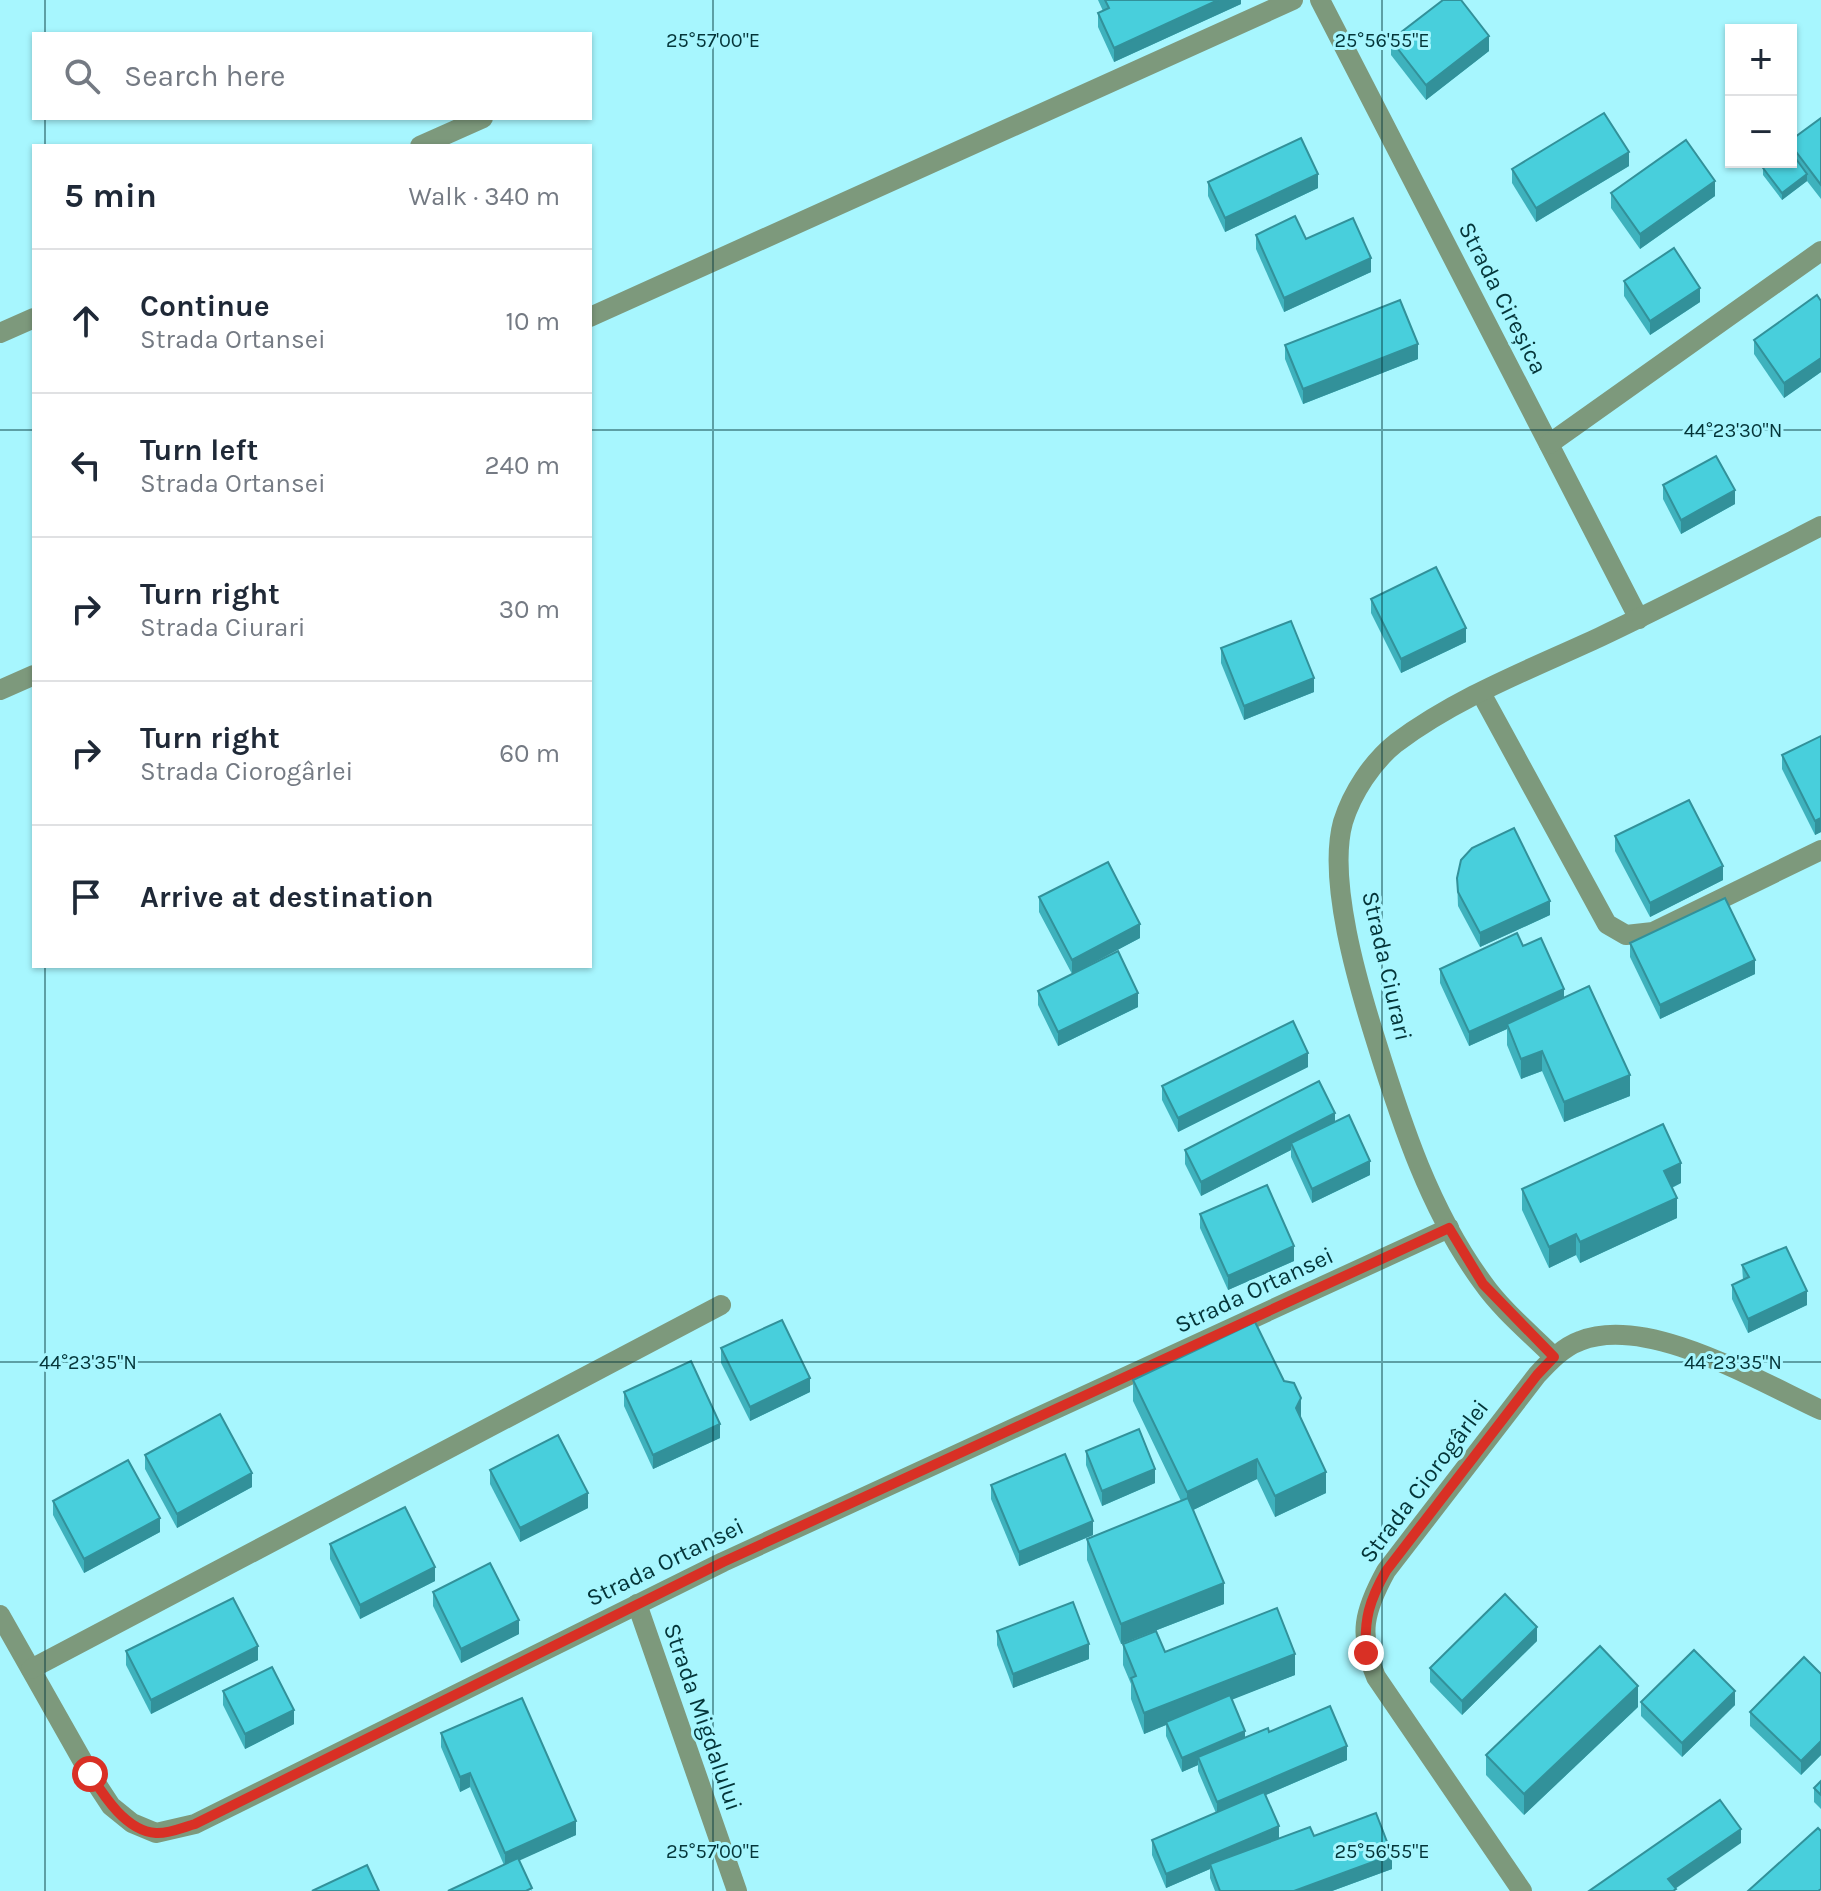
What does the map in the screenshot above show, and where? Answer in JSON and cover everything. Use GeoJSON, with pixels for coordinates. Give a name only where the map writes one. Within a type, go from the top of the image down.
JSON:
{"type":"FeatureCollection","features":[{"type":"Feature","properties":{"kind":"street"},"geometry":{"type":"LineString","coordinates":[[592,316],[1293,0]]}},
{"type":"Feature","properties":{"kind":"street","name":"Strada Cireșica"},"geometry":{"type":"LineString","coordinates":[[1320,0],[1639,619]]}},
{"type":"Feature","properties":{"kind":"street"},"geometry":{"type":"LineString","coordinates":[[424,144],[478,120]]}},
{"type":"Feature","properties":{"kind":"street"},"geometry":{"type":"LineString","coordinates":[[1549,444],[1821,251]]}},
{"type":"Feature","properties":{"kind":"street"},"geometry":{"type":"LineString","coordinates":[[0,333],[32,319]]}},
{"type":"Feature","properties":{"kind":"street","name":"Strada Ciurari"},"geometry":{"type":"LineString","coordinates":[[1554,1357],[1483,1284],[1422,1175],[1367,1011],[1346,931],[1338,861],[1343,822],[1372,767],[1395,744],[1430,720],[1639,619],[1821,526]]}},
{"type":"Feature","properties":{"kind":"street"},"geometry":{"type":"LineString","coordinates":[[0,690],[32,676]]}},
{"type":"Feature","properties":{"kind":"street"},"geometry":{"type":"LineString","coordinates":[[1481,693],[1607,924],[1626,935],[1653,932],[1821,850]]}},
{"type":"Feature","properties":{"kind":"street","name":"Strada Ortansei"},"geometry":{"type":"LineString","coordinates":[[0,1615],[111,1806],[132,1823],[156,1833],[195,1824],[737,1555],[1449,1228]]}},
{"type":"Feature","properties":{"kind":"street"},"geometry":{"type":"LineString","coordinates":[[31,1669],[721,1305]]}},
{"type":"Feature","properties":{"kind":"street","name":"Strada Ciorogârlei"},"geometry":{"type":"LineString","coordinates":[[1522,1891],[1376,1677],[1366,1653],[1365,1628],[1371,1598],[1386,1571],[1537,1375],[1554,1357],[1578,1341],[1609,1334],[1647,1336],[1683,1347],[1821,1410]]}},
{"type":"Feature","properties":{"kind":"street","name":"Strada Migdalului"},"geometry":{"type":"LineString","coordinates":[[637,1604],[737,1891]]}},
{"type":"Feature","properties":{"kind":"building"},"geometry":{"type":"Polygon","coordinates":[[[1105,0],[1218,0],[1114,48],[1098,13],[1109,8],[1105,0]]]}},
{"type":"Feature","properties":{"kind":"building"},"geometry":{"type":"Polygon","coordinates":[[[1443,0],[1461,0],[1489,36],[1426,85],[1391,40],[1443,0]]]}},
{"type":"Feature","properties":{"kind":"building"},"geometry":{"type":"Polygon","coordinates":[[[1604,113],[1629,152],[1536,208],[1512,169],[1604,113]]]}},
{"type":"Feature","properties":{"kind":"building"},"geometry":{"type":"Polygon","coordinates":[[[1821,118],[1821,185],[1797,153],[1797,136],[1821,118]]]}},
{"type":"Feature","properties":{"kind":"building"},"geometry":{"type":"Polygon","coordinates":[[[1301,138],[1318,174],[1225,218],[1208,182],[1301,138]]]}},
{"type":"Feature","properties":{"kind":"building"},"geometry":{"type":"Polygon","coordinates":[[[1686,140],[1715,181],[1640,234],[1611,193],[1686,140]]]}},
{"type":"Feature","properties":{"kind":"building"},"geometry":{"type":"Polygon","coordinates":[[[1797,160],[1807,174],[1782,193],[1763,168],[1797,168],[1797,160]]]}},
{"type":"Feature","properties":{"kind":"building"},"geometry":{"type":"Polygon","coordinates":[[[1295,216],[1306,239],[1353,218],[1371,258],[1284,298],[1256,235],[1295,216]]]}},
{"type":"Feature","properties":{"kind":"building"},"geometry":{"type":"Polygon","coordinates":[[[1674,248],[1700,288],[1650,321],[1624,281],[1674,248]]]}},
{"type":"Feature","properties":{"kind":"building"},"geometry":{"type":"Polygon","coordinates":[[[1817,295],[1821,301],[1821,358],[1784,383],[1754,340],[1817,295]]]}},
{"type":"Feature","properties":{"kind":"building"},"geometry":{"type":"Polygon","coordinates":[[[1400,300],[1418,344],[1303,389],[1285,345],[1400,300]]]}},
{"type":"Feature","properties":{"kind":"building"},"geometry":{"type":"Polygon","coordinates":[[[1716,456],[1735,490],[1681,520],[1663,485],[1716,456]]]}},
{"type":"Feature","properties":{"kind":"building"},"geometry":{"type":"Polygon","coordinates":[[[1436,567],[1466,628],[1401,659],[1371,599],[1436,567]]]}},
{"type":"Feature","properties":{"kind":"building"},"geometry":{"type":"Polygon","coordinates":[[[1291,621],[1314,678],[1244,706],[1221,648],[1291,621]]]}},
{"type":"Feature","properties":{"kind":"building"},"geometry":{"type":"Polygon","coordinates":[[[1821,736],[1821,818],[1815,821],[1782,755],[1821,736]]]}},
{"type":"Feature","properties":{"kind":"building"},"geometry":{"type":"Polygon","coordinates":[[[1689,800],[1723,866],[1650,903],[1615,836],[1689,800]]]}},
{"type":"Feature","properties":{"kind":"building"},"geometry":{"type":"Polygon","coordinates":[[[1514,828],[1550,901],[1480,933],[1458,892],[1461,860],[1472,848],[1514,828]]]}},
{"type":"Feature","properties":{"kind":"building"},"geometry":{"type":"Polygon","coordinates":[[[1108,862],[1140,924],[1072,960],[1039,897],[1108,862]]]}},
{"type":"Feature","properties":{"kind":"building"},"geometry":{"type":"Polygon","coordinates":[[[1725,898],[1755,960],[1660,1005],[1630,943],[1725,898]]]}},
{"type":"Feature","properties":{"kind":"building"},"geometry":{"type":"Polygon","coordinates":[[[1517,933],[1523,946],[1541,938],[1564,989],[1469,1032],[1440,969],[1517,933]]]}},
{"type":"Feature","properties":{"kind":"building"},"geometry":{"type":"Polygon","coordinates":[[[1118,951],[1138,993],[1058,1032],[1038,991],[1118,951]]]}},
{"type":"Feature","properties":{"kind":"building"},"geometry":{"type":"Polygon","coordinates":[[[1589,986],[1630,1075],[1564,1102],[1542,1051],[1521,1059],[1507,1024],[1589,986]]]}},
{"type":"Feature","properties":{"kind":"building"},"geometry":{"type":"Polygon","coordinates":[[[1293,1021],[1308,1053],[1178,1118],[1162,1086],[1293,1021]]]}},
{"type":"Feature","properties":{"kind":"building"},"geometry":{"type":"Polygon","coordinates":[[[1319,1081],[1335,1113],[1201,1182],[1185,1150],[1319,1081]]]}},
{"type":"Feature","properties":{"kind":"building"},"geometry":{"type":"Polygon","coordinates":[[[1349,1115],[1370,1161],[1312,1189],[1291,1143],[1349,1115]]]}},
{"type":"Feature","properties":{"kind":"building"},"geometry":{"type":"Polygon","coordinates":[[[1663,1124],[1681,1163],[1664,1171],[1677,1198],[1580,1242],[1576,1234],[1549,1247],[1522,1189],[1663,1124]]]}},
{"type":"Feature","properties":{"kind":"building"},"geometry":{"type":"Polygon","coordinates":[[[1267,1185],[1294,1246],[1228,1276],[1200,1214],[1267,1185]]]}},
{"type":"Feature","properties":{"kind":"building"},"geometry":{"type":"Polygon","coordinates":[[[1786,1247],[1807,1291],[1748,1319],[1732,1285],[1749,1277],[1742,1265],[1786,1247]]]}},
{"type":"Feature","properties":{"kind":"building"},"geometry":{"type":"Polygon","coordinates":[[[782,1320],[810,1378],[750,1407],[721,1348],[782,1320]]]}},
{"type":"Feature","properties":{"kind":"building"},"geometry":{"type":"Polygon","coordinates":[[[1255,1322],[1284,1381],[1294,1383],[1301,1398],[1296,1408],[1326,1472],[1275,1496],[1257,1459],[1187,1492],[1133,1380],[1255,1322]]]}},
{"type":"Feature","properties":{"kind":"building"},"geometry":{"type":"Polygon","coordinates":[[[691,1361],[720,1424],[653,1455],[624,1392],[691,1361]]]}},
{"type":"Feature","properties":{"kind":"building"},"geometry":{"type":"Polygon","coordinates":[[[220,1414],[252,1473],[177,1514],[145,1455],[220,1414]]]}},
{"type":"Feature","properties":{"kind":"building"},"geometry":{"type":"Polygon","coordinates":[[[1139,1429],[1155,1469],[1102,1491],[1086,1451],[1139,1429]]]}},
{"type":"Feature","properties":{"kind":"building"},"geometry":{"type":"Polygon","coordinates":[[[558,1435],[588,1493],[520,1528],[490,1470],[558,1435]]]}},
{"type":"Feature","properties":{"kind":"building"},"geometry":{"type":"Polygon","coordinates":[[[1065,1454],[1093,1521],[1019,1552],[991,1485],[1065,1454]]]}},
{"type":"Feature","properties":{"kind":"building"},"geometry":{"type":"Polygon","coordinates":[[[128,1460],[160,1518],[84,1559],[53,1501],[128,1460]]]}},
{"type":"Feature","properties":{"kind":"building"},"geometry":{"type":"Polygon","coordinates":[[[1188,1498],[1224,1583],[1121,1624],[1087,1539],[1188,1498]]]}},
{"type":"Feature","properties":{"kind":"building"},"geometry":{"type":"Polygon","coordinates":[[[405,1507],[435,1567],[360,1605],[330,1544],[405,1507]]]}},
{"type":"Feature","properties":{"kind":"building"},"geometry":{"type":"Polygon","coordinates":[[[490,1563],[519,1620],[461,1649],[433,1592],[490,1563]]]}},
{"type":"Feature","properties":{"kind":"building"},"geometry":{"type":"Polygon","coordinates":[[[1505,1594],[1537,1627],[1462,1701],[1430,1668],[1505,1594]]]}},
{"type":"Feature","properties":{"kind":"building"},"geometry":{"type":"Polygon","coordinates":[[[233,1598],[258,1646],[151,1700],[126,1651],[233,1598]]]}},
{"type":"Feature","properties":{"kind":"building"},"geometry":{"type":"Polygon","coordinates":[[[1073,1602],[1089,1644],[1013,1674],[997,1631],[1073,1602]]]}},
{"type":"Feature","properties":{"kind":"building"},"geometry":{"type":"Polygon","coordinates":[[[1277,1608],[1295,1654],[1144,1713],[1131,1678],[1136,1676],[1123,1644],[1156,1631],[1165,1652],[1277,1608]]]}},
{"type":"Feature","properties":{"kind":"building"},"geometry":{"type":"Polygon","coordinates":[[[1600,1646],[1638,1686],[1524,1794],[1486,1755],[1600,1646]]]}},
{"type":"Feature","properties":{"kind":"building"},"geometry":{"type":"Polygon","coordinates":[[[1694,1650],[1735,1691],[1682,1743],[1641,1702],[1694,1650]]]}},
{"type":"Feature","properties":{"kind":"building"},"geometry":{"type":"Polygon","coordinates":[[[1804,1657],[1821,1674],[1821,1741],[1801,1761],[1750,1712],[1804,1657]]]}},
{"type":"Feature","properties":{"kind":"building"},"geometry":{"type":"Polygon","coordinates":[[[272,1667],[294,1710],[245,1734],[223,1691],[272,1667]]]}},
{"type":"Feature","properties":{"kind":"building"},"geometry":{"type":"Polygon","coordinates":[[[1230,1695],[1245,1731],[1182,1758],[1166,1722],[1230,1695]]]}},
{"type":"Feature","properties":{"kind":"building"},"geometry":{"type":"Polygon","coordinates":[[[522,1698],[576,1821],[505,1853],[470,1773],[460,1777],[441,1733],[522,1698]]]}},
{"type":"Feature","properties":{"kind":"building"},"geometry":{"type":"Polygon","coordinates":[[[1330,1706],[1347,1746],[1217,1802],[1198,1757],[1330,1706]]]}},
{"type":"Feature","properties":{"kind":"building"},"geometry":{"type":"Polygon","coordinates":[[[1821,1781],[1821,1795],[1814,1788],[1821,1781]]]}},
{"type":"Feature","properties":{"kind":"building"},"geometry":{"type":"Polygon","coordinates":[[[1264,1792],[1279,1826],[1166,1874],[1152,1840],[1264,1792]]]}},
{"type":"Feature","properties":{"kind":"building"},"geometry":{"type":"Polygon","coordinates":[[[1720,1800],[1741,1829],[1668,1879],[1676,1889],[1589,1891],[1720,1800]]]}},
{"type":"Feature","properties":{"kind":"building"},"geometry":{"type":"Polygon","coordinates":[[[1376,1813],[1392,1855],[1294,1891],[1220,1891],[1210,1864],[1310,1827],[1314,1836],[1376,1813]]]}},
{"type":"Feature","properties":{"kind":"building"},"geometry":{"type":"Polygon","coordinates":[[[1818,1828],[1821,1831],[1821,1889],[1748,1891],[1818,1828]]]}},
{"type":"Feature","properties":{"kind":"building"},"geometry":{"type":"Polygon","coordinates":[[[518,1858],[532,1888],[526,1891],[448,1891],[518,1858]]]}},
{"type":"Feature","properties":{"kind":"building"},"geometry":{"type":"Polygon","coordinates":[[[367,1865],[379,1891],[312,1891],[367,1865]]]}},
{"type":"Feature","properties":{"kind":"route"},"geometry":{"type":"LineString","coordinates":[[90,1774],[111,1806],[132,1823],[156,1833],[195,1824],[723,1562],[1449,1228],[1483,1284],[1554,1357],[1386,1571],[1371,1598],[1365,1628],[1366,1653]]}}]}
